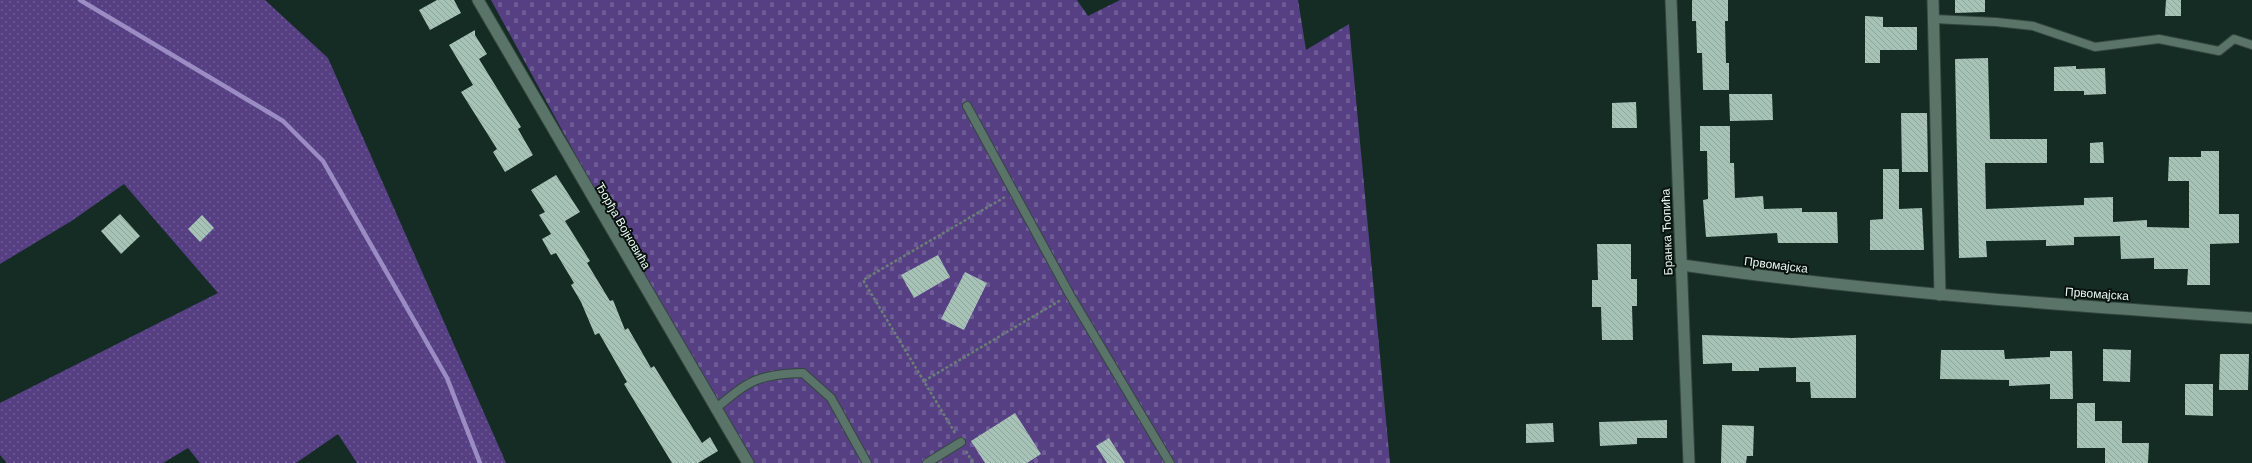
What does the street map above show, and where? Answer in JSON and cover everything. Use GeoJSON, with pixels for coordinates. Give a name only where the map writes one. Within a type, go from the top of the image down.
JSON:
{"type":"FeatureCollection","features":[{"type":"Feature","properties":{"kind":"street","name":"Ђорђа Војновића"},"geometry":{"type":"LineString","coordinates":[[478,0],[715,409],[748,463]]}},
{"type":"Feature","properties":{"kind":"street","name":"Бранка Ћопића"},"geometry":{"type":"LineString","coordinates":[[1671,0],[1689,463]]}},
{"type":"Feature","properties":{"kind":"street"},"geometry":{"type":"LineString","coordinates":[[1933,0],[1940,295]]}},
{"type":"Feature","properties":{"kind":"street","name":"Првомајска"},"geometry":{"type":"LineString","coordinates":[[1682,265],[1797,282],[1940,295],[2252,318]]}},
{"type":"Feature","properties":{"kind":"lane"},"geometry":{"type":"LineString","coordinates":[[1934,19],[1996,22],[2033,26],[2095,46],[2158,39],[2219,51],[2234,39],[2252,45]]}},
{"type":"Feature","properties":{"kind":"lane"},"geometry":{"type":"LineString","coordinates":[[967,106],[1070,294],[1170,463]]}},
{"type":"Feature","properties":{"kind":"lane"},"geometry":{"type":"LineString","coordinates":[[715,409],[746,384],[774,374],[803,373],[831,398],[867,463]]}},
{"type":"Feature","properties":{"kind":"lane"},"geometry":{"type":"LineString","coordinates":[[927,463],[961,442]]}},
{"type":"Feature","properties":{"kind":"path"},"geometry":{"type":"LineString","coordinates":[[973,463],[863,280],[1013,192]]}},
{"type":"Feature","properties":{"kind":"path"},"geometry":{"type":"LineString","coordinates":[[924,381],[1070,294]]}},
{"type":"Feature","properties":{"kind":"green space"},"geometry":{"type":"Polygon","coordinates":[[[0,0],[265,0],[328,58],[506,463],[357,463],[338,434],[296,463],[200,463],[188,448],[163,463],[7,463],[0,455],[0,403],[218,293],[124,184],[73,220],[0,264],[0,0]]]}},
{"type":"Feature","properties":{"kind":"green space"},"geometry":{"type":"Polygon","coordinates":[[[491,0],[1077,0],[1088,16],[1120,0],[1298,0],[1306,50],[1349,24],[1390,463],[747,463],[733,443],[491,0]]]}},
{"type":"Feature","properties":{"kind":"building"},"geometry":{"type":"Polygon","coordinates":[[[437,0],[454,0],[461,13],[430,30],[419,10],[437,0]]]}},
{"type":"Feature","properties":{"kind":"building"},"geometry":{"type":"Polygon","coordinates":[[[1692,0],[1728,0],[1728,21],[1725,21],[1726,63],[1729,63],[1729,90],[1703,90],[1702,53],[1697,53],[1696,21],[1692,21],[1692,0]]]}},
{"type":"Feature","properties":{"kind":"building"},"geometry":{"type":"Polygon","coordinates":[[[1955,0],[1985,0],[1985,12],[1955,13],[1955,0]]]}},
{"type":"Feature","properties":{"kind":"building"},"geometry":{"type":"Polygon","coordinates":[[[2166,0],[2181,0],[2181,16],[2165,16],[2166,0]]]}},
{"type":"Feature","properties":{"kind":"building"},"geometry":{"type":"Polygon","coordinates":[[[1865,16],[1883,17],[1883,27],[1917,27],[1917,50],[1880,50],[1880,63],[1865,63],[1865,16]]]}},
{"type":"Feature","properties":{"kind":"building"},"geometry":{"type":"Polygon","coordinates":[[[475,30],[475,35],[487,54],[479,59],[521,127],[518,129],[533,155],[505,172],[493,152],[497,149],[461,92],[473,85],[449,45],[475,30]]]}},
{"type":"Feature","properties":{"kind":"building"},"geometry":{"type":"Polygon","coordinates":[[[1988,58],[1990,139],[2047,139],[2047,163],[1985,163],[1986,209],[2084,205],[2084,198],[2113,197],[2113,222],[2147,220],[2147,227],[2189,228],[2189,181],[2168,181],[2169,157],[2201,157],[2201,151],[2219,151],[2219,214],[2239,214],[2239,243],[2210,244],[2210,285],[2187,285],[2188,269],[2154,269],[2154,258],[2121,259],[2120,236],[2074,237],[2074,245],[2046,246],[2046,240],[1986,241],[1987,257],[1959,258],[1955,59],[1988,58]]]}},
{"type":"Feature","properties":{"kind":"building"},"geometry":{"type":"Polygon","coordinates":[[[2076,66],[2076,69],[2105,68],[2106,94],[2084,95],[2084,91],[2054,91],[2054,67],[2076,66]]]}},
{"type":"Feature","properties":{"kind":"building"},"geometry":{"type":"Polygon","coordinates":[[[1729,94],[1772,94],[1773,120],[1730,121],[1729,94]]]}},
{"type":"Feature","properties":{"kind":"building"},"geometry":{"type":"Polygon","coordinates":[[[1636,102],[1637,128],[1612,128],[1612,103],[1636,102]]]}},
{"type":"Feature","properties":{"kind":"building"},"geometry":{"type":"Polygon","coordinates":[[[1901,113],[1927,113],[1928,172],[1902,172],[1901,113]]]}},
{"type":"Feature","properties":{"kind":"building"},"geometry":{"type":"Polygon","coordinates":[[[1700,126],[1730,126],[1730,163],[1734,163],[1735,198],[1763,196],[1764,209],[1802,208],[1802,212],[1837,212],[1838,243],[1778,243],[1777,233],[1706,237],[1703,200],[1708,199],[1707,151],[1700,151],[1700,126]]]}},
{"type":"Feature","properties":{"kind":"building"},"geometry":{"type":"Polygon","coordinates":[[[2103,142],[2104,163],[2090,163],[2090,143],[2103,142]]]}},
{"type":"Feature","properties":{"kind":"building"},"geometry":{"type":"Polygon","coordinates":[[[1883,169],[1899,169],[1899,209],[1922,208],[1924,250],[1870,250],[1870,220],[1883,219],[1883,169]]]}},
{"type":"Feature","properties":{"kind":"building"},"geometry":{"type":"Polygon","coordinates":[[[556,175],[580,212],[565,221],[590,261],[587,263],[610,301],[613,300],[625,330],[628,328],[651,368],[654,366],[702,443],[710,437],[718,451],[698,463],[672,463],[624,384],[627,382],[599,333],[595,335],[581,302],[571,285],[574,283],[556,253],[551,255],[542,239],[551,234],[539,215],[545,212],[531,190],[556,175]]]}},
{"type":"Feature","properties":{"kind":"building"},"geometry":{"type":"Polygon","coordinates":[[[120,214],[140,236],[121,254],[101,231],[120,214]]]}},
{"type":"Feature","properties":{"kind":"building"},"geometry":{"type":"Polygon","coordinates":[[[202,215],[214,228],[200,242],[188,229],[202,215]]]}},
{"type":"Feature","properties":{"kind":"building"},"geometry":{"type":"Polygon","coordinates":[[[1597,244],[1631,244],[1631,279],[1637,279],[1637,306],[1632,306],[1633,340],[1602,340],[1601,307],[1592,307],[1592,280],[1598,280],[1597,244]]]}},
{"type":"Feature","properties":{"kind":"building"},"geometry":{"type":"Polygon","coordinates":[[[938,255],[950,277],[914,298],[901,275],[938,255]]]}},
{"type":"Feature","properties":{"kind":"building"},"geometry":{"type":"Polygon","coordinates":[[[965,272],[987,283],[964,330],[941,319],[965,272]]]}},
{"type":"Feature","properties":{"kind":"building"},"geometry":{"type":"Polygon","coordinates":[[[1702,335],[1792,338],[1856,335],[1856,398],[1811,398],[1810,382],[1796,382],[1796,367],[1759,368],[1759,371],[1732,371],[1732,363],[1703,364],[1702,335]]]}},
{"type":"Feature","properties":{"kind":"building"},"geometry":{"type":"Polygon","coordinates":[[[2103,349],[2131,350],[2130,382],[2103,381],[2103,349]]]}},
{"type":"Feature","properties":{"kind":"building"},"geometry":{"type":"Polygon","coordinates":[[[1941,350],[2004,350],[2005,359],[2050,357],[2050,351],[2072,351],[2073,399],[2050,399],[2050,384],[2009,386],[2009,380],[1940,379],[1941,350]]]}},
{"type":"Feature","properties":{"kind":"building"},"geometry":{"type":"Polygon","coordinates":[[[2220,354],[2249,354],[2248,390],[2219,390],[2220,354]]]}},
{"type":"Feature","properties":{"kind":"building"},"geometry":{"type":"Polygon","coordinates":[[[2185,384],[2213,384],[2213,416],[2185,415],[2185,384]]]}},
{"type":"Feature","properties":{"kind":"building"},"geometry":{"type":"Polygon","coordinates":[[[2077,403],[2095,403],[2095,421],[2122,421],[2122,443],[2149,443],[2148,463],[2105,463],[2105,448],[2077,448],[2077,403]]]}},
{"type":"Feature","properties":{"kind":"building"},"geometry":{"type":"Polygon","coordinates":[[[1015,413],[1041,454],[1027,463],[985,463],[971,441],[1015,413]]]}},
{"type":"Feature","properties":{"kind":"building"},"geometry":{"type":"Polygon","coordinates":[[[1667,420],[1667,438],[1637,438],[1637,444],[1600,446],[1599,422],[1667,420]]]}},
{"type":"Feature","properties":{"kind":"building"},"geometry":{"type":"Polygon","coordinates":[[[1553,423],[1554,442],[1526,443],[1526,424],[1553,423]]]}},
{"type":"Feature","properties":{"kind":"building"},"geometry":{"type":"Polygon","coordinates":[[[1722,425],[1754,426],[1753,456],[1747,456],[1746,463],[1721,463],[1722,425]]]}},
{"type":"Feature","properties":{"kind":"building"},"geometry":{"type":"Polygon","coordinates":[[[1109,438],[1125,463],[1107,463],[1096,446],[1109,438]]]}},
{"type":"Feature","properties":{"kind":"waterway"},"geometry":{"type":"LineString","coordinates":[[80,0],[283,121],[323,161],[447,378],[480,463]]}}]}
